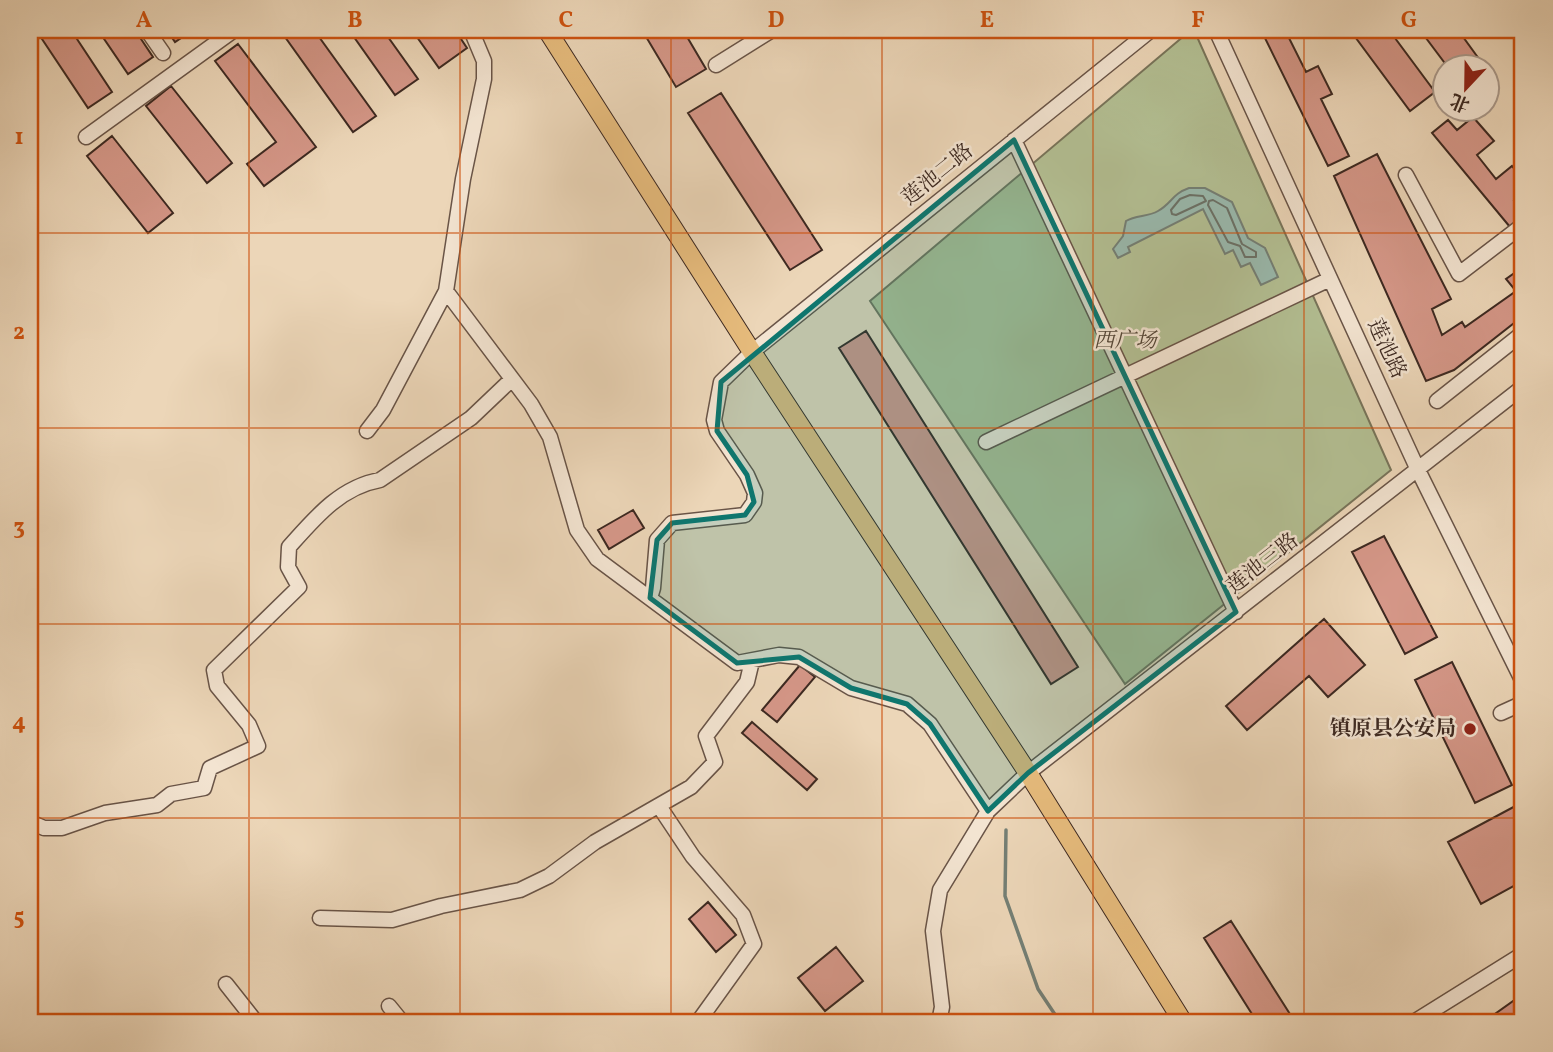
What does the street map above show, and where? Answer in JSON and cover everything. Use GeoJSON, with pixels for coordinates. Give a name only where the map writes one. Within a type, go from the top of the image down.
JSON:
{"type":"FeatureCollection","features":[{"type":"Feature","properties":{"kind":"main road"},"geometry":{"type":"LineString","coordinates":[[547,30],[752,352],[1028,774],[1183,1022]]}},
{"type":"Feature","properties":{"kind":"street"},"geometry":{"type":"LineString","coordinates":[[147,30],[163,53]]}},
{"type":"Feature","properties":{"kind":"street"},"geometry":{"type":"LineString","coordinates":[[86,137],[234,30]]}},
{"type":"Feature","properties":{"kind":"street"},"geometry":{"type":"LineString","coordinates":[[367,431],[383,410],[446,291],[463,179],[484,79],[484,61],[471,30]]}},
{"type":"Feature","properties":{"kind":"street"},"geometry":{"type":"LineString","coordinates":[[716,65],[772,30]]}},
{"type":"Feature","properties":{"kind":"street","name":"莲池二路"},"geometry":{"type":"LineString","coordinates":[[650,598],[657,540],[672,523],[745,515],[754,502],[754,493],[747,475],[717,431],[714,420],[721,382],[752,352],[1151,30]]}},
{"type":"Feature","properties":{"kind":"street","name":"莲池路"},"geometry":{"type":"LineString","coordinates":[[1216,30],[1418,470],[1523,682]]}},
{"type":"Feature","properties":{"kind":"street"},"geometry":{"type":"LineString","coordinates":[[1014,140],[1236,612]]}},
{"type":"Feature","properties":{"kind":"street"},"geometry":{"type":"LineString","coordinates":[[1406,175],[1459,274],[1523,226]]}},
{"type":"Feature","properties":{"kind":"street"},"geometry":{"type":"LineString","coordinates":[[986,442],[1330,279]]}},
{"type":"Feature","properties":{"kind":"street"},"geometry":{"type":"LineString","coordinates":[[446,291],[531,404],[550,437],[577,530],[597,559],[737,663],[779,655],[799,657],[851,688],[907,704],[930,724],[988,811]]}},
{"type":"Feature","properties":{"kind":"street"},"geometry":{"type":"LineString","coordinates":[[1437,401],[1523,333]]}},
{"type":"Feature","properties":{"kind":"street"},"geometry":{"type":"LineString","coordinates":[[30,822],[44,828],[62,828],[105,813],[157,805],[170,794],[204,789],[210,768],[258,746],[248,725],[217,686],[214,670],[299,587],[288,568],[289,547],[325,506],[363,483],[380,480],[448,434],[471,418],[512,379]]}},
{"type":"Feature","properties":{"kind":"street","name":"莲池三路"},"geometry":{"type":"LineString","coordinates":[[939,1022],[942,1007],[933,931],[940,890],[988,811],[1028,774],[1523,387]]}},
{"type":"Feature","properties":{"kind":"street"},"geometry":{"type":"LineString","coordinates":[[320,918],[391,920],[441,906],[520,890],[549,876],[595,842],[691,788],[715,762],[706,736],[747,682],[752,661]]}},
{"type":"Feature","properties":{"kind":"street"},"geometry":{"type":"LineString","coordinates":[[1501,713],[1523,704]]}},
{"type":"Feature","properties":{"kind":"street"},"geometry":{"type":"LineString","coordinates":[[659,806],[693,857],[743,915],[754,944],[698,1022]]}},
{"type":"Feature","properties":{"kind":"street"},"geometry":{"type":"LineString","coordinates":[[1413,1022],[1523,954]]}},
{"type":"Feature","properties":{"kind":"street"},"geometry":{"type":"LineString","coordinates":[[226,984],[256,1022]]}},
{"type":"Feature","properties":{"kind":"street"},"geometry":{"type":"LineString","coordinates":[[389,1006],[402,1022]]}},
{"type":"Feature","properties":{"kind":"highlighted area"},"geometry":{"type":"Polygon","coordinates":[[[1014,140],[1236,612],[1028,773],[988,811],[930,724],[907,704],[851,688],[799,657],[737,663],[650,598],[657,540],[672,523],[745,515],[754,502],[747,475],[717,431],[721,382],[1014,140]]]}},
{"type":"Feature","properties":{"kind":"green space","name":"西广场"},"geometry":{"type":"Polygon","coordinates":[[[1194,30],[1391,470],[1125,684],[870,301],[1194,30]]]}},
{"type":"Feature","properties":{"kind":"water"},"geometry":{"type":"Polygon","coordinates":[[[1189,188],[1205,188],[1232,202],[1248,238],[1265,248],[1278,277],[1261,285],[1250,263],[1241,267],[1233,250],[1225,254],[1203,209],[1128,247],[1130,252],[1118,258],[1113,249],[1123,236],[1126,221],[1158,211],[1189,188]]]}},
{"type":"Feature","properties":{"kind":"building"},"geometry":{"type":"Polygon","coordinates":[[[36,30],[71,30],[112,92],[88,108],[36,30]]]}},
{"type":"Feature","properties":{"kind":"building"},"geometry":{"type":"Polygon","coordinates":[[[98,30],[135,30],[153,57],[128,74],[98,30]]]}},
{"type":"Feature","properties":{"kind":"building"},"geometry":{"type":"Polygon","coordinates":[[[167,30],[193,30],[175,42],[167,30]]]}},
{"type":"Feature","properties":{"kind":"building"},"geometry":{"type":"Polygon","coordinates":[[[280,30],[314,30],[376,116],[353,132],[280,30]]]}},
{"type":"Feature","properties":{"kind":"building"},"geometry":{"type":"Polygon","coordinates":[[[349,30],[383,30],[418,79],[395,95],[349,30]]]}},
{"type":"Feature","properties":{"kind":"building"},"geometry":{"type":"Polygon","coordinates":[[[412,30],[455,30],[467,48],[439,68],[412,30]]]}},
{"type":"Feature","properties":{"kind":"building"},"geometry":{"type":"Polygon","coordinates":[[[642,30],[683,30],[706,69],[676,87],[642,30]]]}},
{"type":"Feature","properties":{"kind":"building"},"geometry":{"type":"Polygon","coordinates":[[[1261,30],[1285,30],[1306,72],[1318,66],[1332,94],[1321,99],[1349,156],[1328,166],[1261,30]]]}},
{"type":"Feature","properties":{"kind":"building"},"geometry":{"type":"Polygon","coordinates":[[[1350,30],[1389,30],[1430,85],[1430,96],[1410,111],[1350,30]]]}},
{"type":"Feature","properties":{"kind":"building"},"geometry":{"type":"Polygon","coordinates":[[[1420,30],[1458,30],[1474,52],[1436,52],[1420,30]]]}},
{"type":"Feature","properties":{"kind":"building"},"geometry":{"type":"Polygon","coordinates":[[[238,44],[316,147],[264,186],[247,164],[276,142],[215,61],[238,44]]]}},
{"type":"Feature","properties":{"kind":"building"},"geometry":{"type":"Polygon","coordinates":[[[171,86],[232,163],[207,183],[146,106],[171,86]]]}},
{"type":"Feature","properties":{"kind":"building"},"geometry":{"type":"Polygon","coordinates":[[[721,93],[822,250],[790,270],[688,113],[721,93]]]}},
{"type":"Feature","properties":{"kind":"building"},"geometry":{"type":"Polygon","coordinates":[[[1446,122],[1450,122],[1457,130],[1467,122],[1477,122],[1494,141],[1477,155],[1496,179],[1512,166],[1523,179],[1523,193],[1514,201],[1523,216],[1510,227],[1432,133],[1446,122]]]}},
{"type":"Feature","properties":{"kind":"building"},"geometry":{"type":"Polygon","coordinates":[[[112,136],[173,213],[148,233],[87,156],[112,136]]]}},
{"type":"Feature","properties":{"kind":"building"},"geometry":{"type":"Polygon","coordinates":[[[1377,154],[1451,299],[1432,309],[1442,335],[1462,322],[1465,327],[1516,291],[1506,279],[1523,267],[1523,316],[1454,370],[1426,381],[1334,176],[1377,154]]]}},
{"type":"Feature","properties":{"kind":"building"},"geometry":{"type":"Polygon","coordinates":[[[866,331],[1078,667],[1051,684],[839,348],[866,331]]]}},
{"type":"Feature","properties":{"kind":"building"},"geometry":{"type":"Polygon","coordinates":[[[633,510],[644,528],[609,549],[598,530],[633,510]]]}},
{"type":"Feature","properties":{"kind":"building"},"geometry":{"type":"Polygon","coordinates":[[[1384,536],[1437,637],[1405,654],[1352,552],[1384,536]]]}},
{"type":"Feature","properties":{"kind":"building"},"geometry":{"type":"Polygon","coordinates":[[[1324,619],[1365,665],[1328,697],[1309,676],[1247,730],[1226,706],[1324,619]]]}},
{"type":"Feature","properties":{"kind":"building"},"geometry":{"type":"Polygon","coordinates":[[[1452,662],[1512,785],[1475,803],[1415,680],[1452,662]]]}},
{"type":"Feature","properties":{"kind":"building"},"geometry":{"type":"Polygon","coordinates":[[[800,665],[815,677],[777,722],[762,710],[800,665]]]}},
{"type":"Feature","properties":{"kind":"building"},"geometry":{"type":"Polygon","coordinates":[[[752,722],[817,779],[807,790],[742,733],[752,722]]]}},
{"type":"Feature","properties":{"kind":"building"},"geometry":{"type":"Polygon","coordinates":[[[1521,803],[1523,881],[1481,904],[1448,842],[1521,803]]]}},
{"type":"Feature","properties":{"kind":"building"},"geometry":{"type":"Polygon","coordinates":[[[708,902],[736,935],[716,952],[689,919],[708,902]]]}},
{"type":"Feature","properties":{"kind":"building"},"geometry":{"type":"Polygon","coordinates":[[[1231,921],[1295,1022],[1257,1022],[1204,938],[1231,921]]]}},
{"type":"Feature","properties":{"kind":"building"},"geometry":{"type":"Polygon","coordinates":[[[836,947],[863,981],[825,1011],[798,978],[836,947]]]}},
{"type":"Feature","properties":{"kind":"building"},"geometry":{"type":"Polygon","coordinates":[[[1523,994],[1523,1022],[1485,1021],[1523,994]]]}},
{"type":"Feature","properties":{"kind":"waterway"},"geometry":{"type":"LineString","coordinates":[[1006,830],[1005,896],[1038,989],[1060,1022]]}},
{"type":"Feature","properties":{"kind":"place","name":"镇原县公安局"},"geometry":{"type":"Point","coordinates":[1470,729]}}]}
